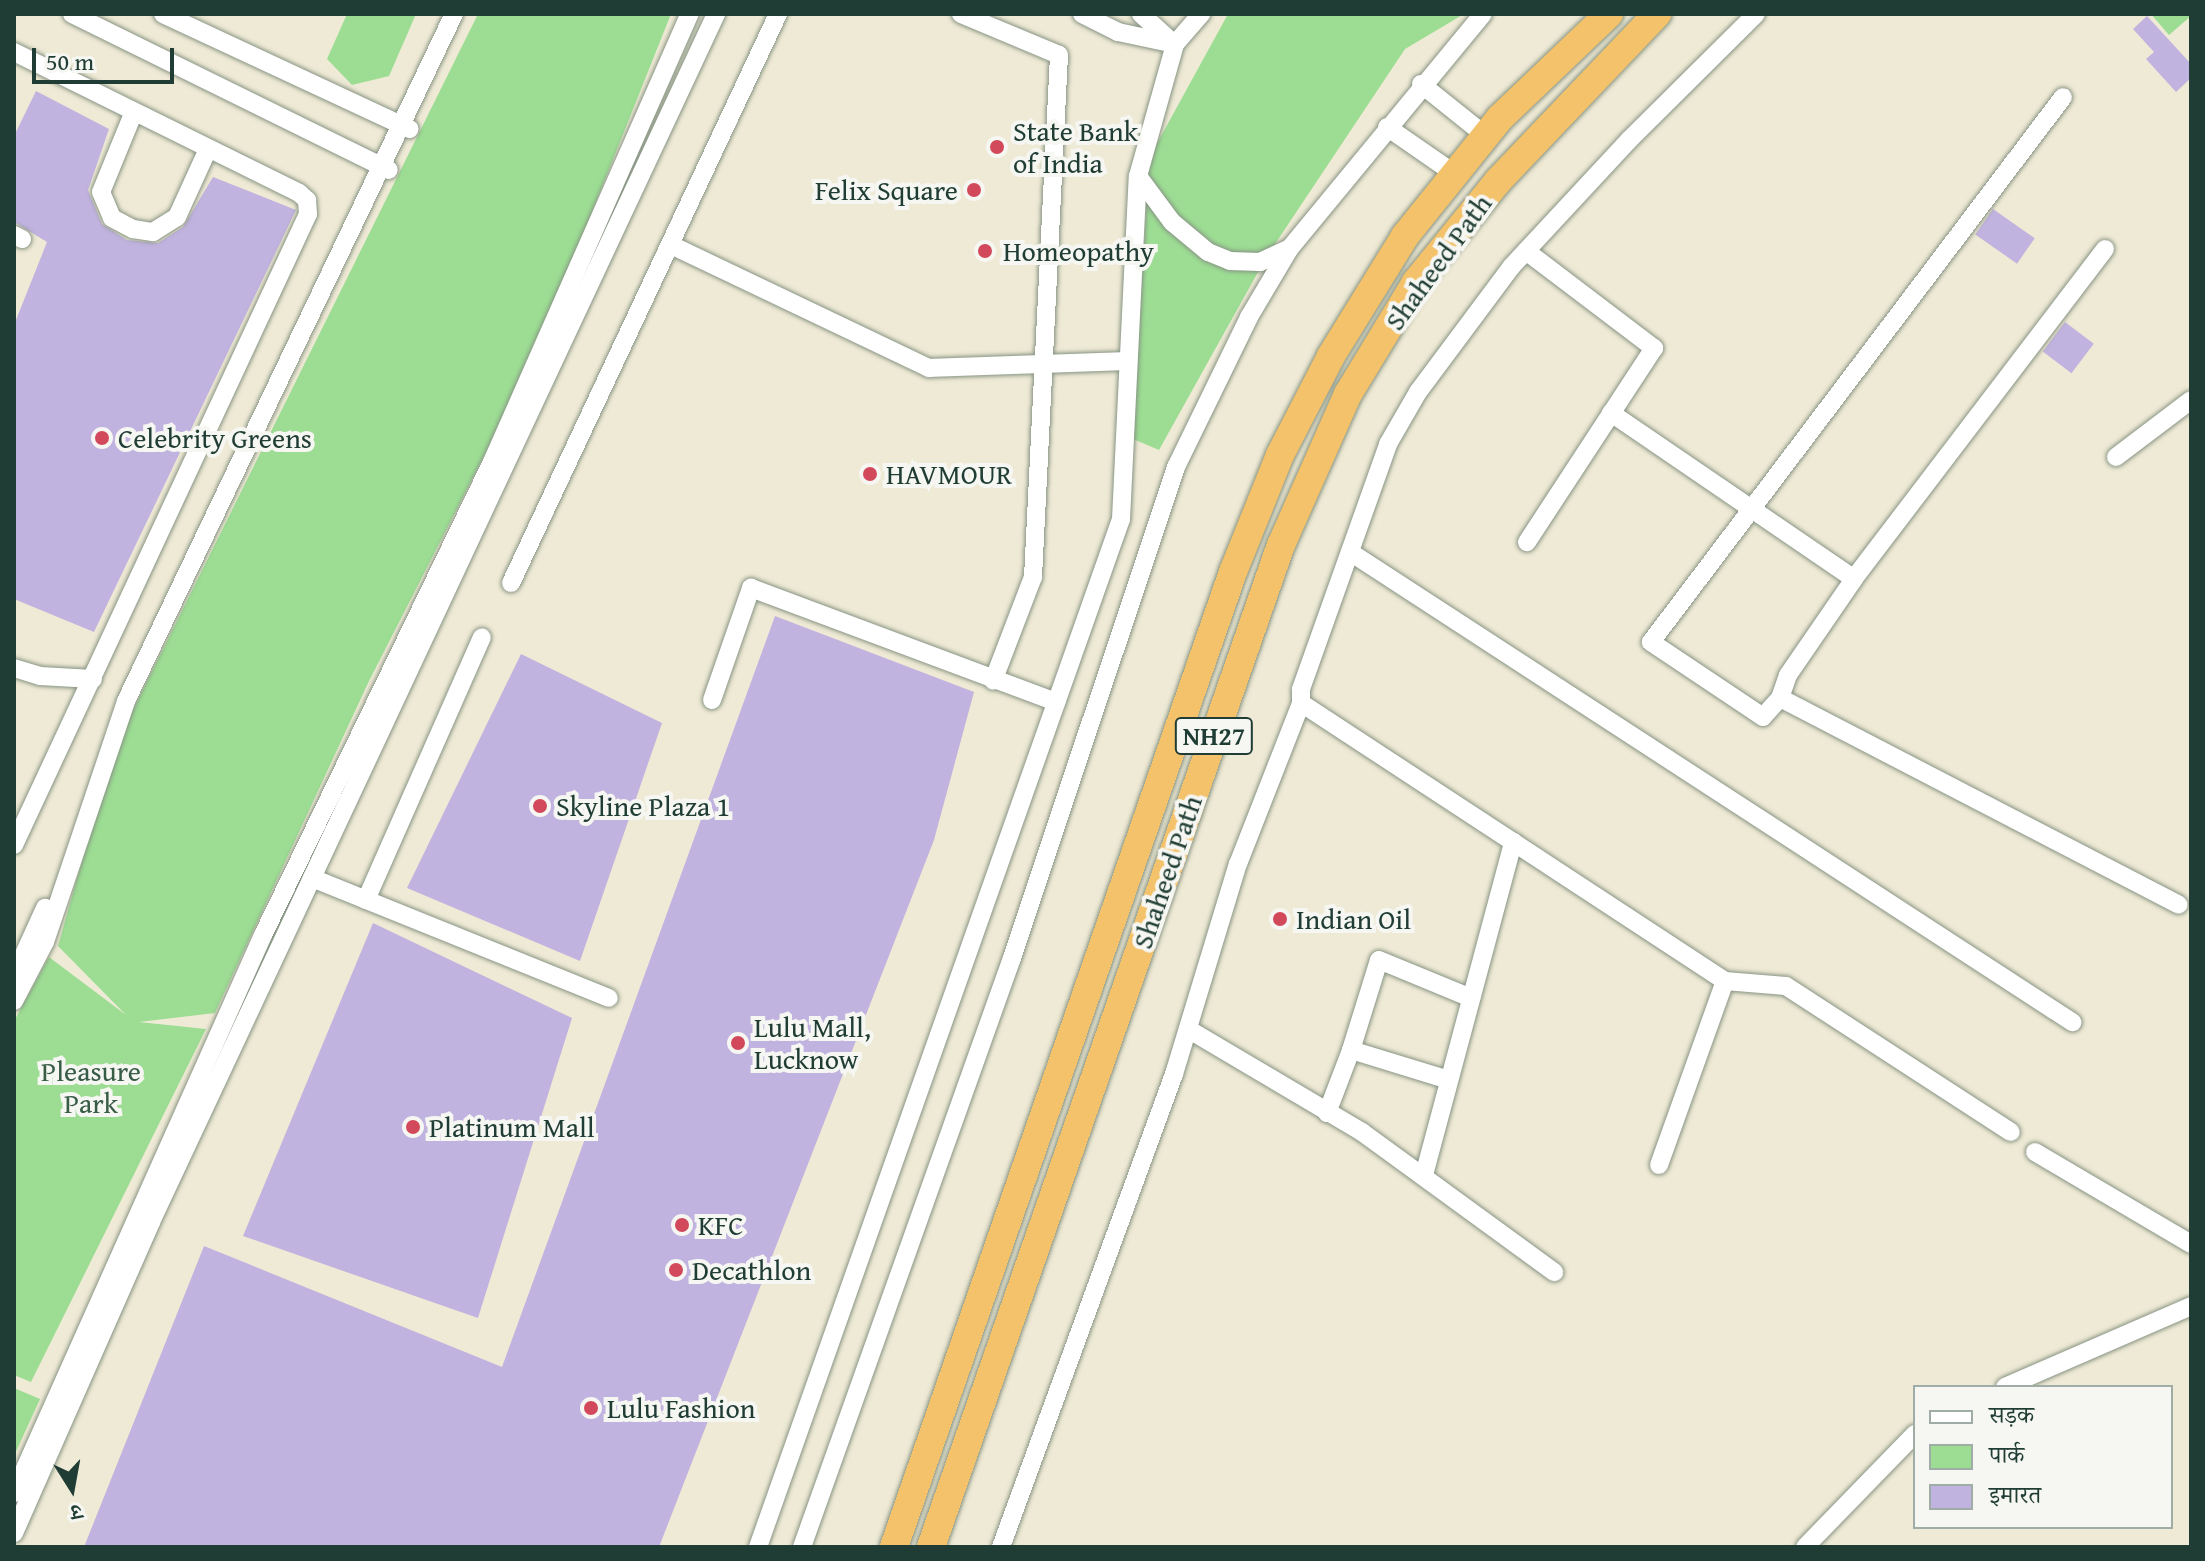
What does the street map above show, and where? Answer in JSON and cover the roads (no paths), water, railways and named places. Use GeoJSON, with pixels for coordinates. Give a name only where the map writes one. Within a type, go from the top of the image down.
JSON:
{"type":"FeatureCollection","features":[{"type":"Feature","properties":{"kind":"highway","name":"Shaheed Path"},"geometry":{"type":"LineString","coordinates":[[894,1547],[1233,572],[1280,455],[1331,356],[1380,276],[1455,174],[1486,136],[1609,14]]}},
{"type":"Feature","properties":{"kind":"highway","name":"Shaheed Path"},"geometry":{"type":"LineString","coordinates":[[931,1547],[1281,545],[1348,394],[1416,282],[1443,248],[1498,181],[1657,14]]}},
{"type":"Feature","properties":{"kind":"street"},"geometry":{"type":"LineString","coordinates":[[72,14],[389,170]]}},
{"type":"Feature","properties":{"kind":"street"},"geometry":{"type":"LineString","coordinates":[[163,14],[410,129]]}},
{"type":"Feature","properties":{"kind":"street"},"geometry":{"type":"LineString","coordinates":[[14,1001],[45,942],[126,701],[454,14]]}},
{"type":"Feature","properties":{"kind":"street"},"geometry":{"type":"LineString","coordinates":[[14,976],[463,14]]}},
{"type":"Feature","properties":{"kind":"street"},"geometry":{"type":"LineString","coordinates":[[14,1493],[263,935],[492,462],[690,14]]}},
{"type":"Feature","properties":{"kind":"street"},"geometry":{"type":"LineString","coordinates":[[14,1533],[142,1242],[716,14]]}},
{"type":"Feature","properties":{"kind":"street"},"geometry":{"type":"LineString","coordinates":[[511,583],[778,14]]}},
{"type":"Feature","properties":{"kind":"street"},"geometry":{"type":"LineString","coordinates":[[961,14],[1059,55],[1033,577],[993,681]]}},
{"type":"Feature","properties":{"kind":"street"},"geometry":{"type":"LineString","coordinates":[[1082,14],[1118,32],[1175,44]]}},
{"type":"Feature","properties":{"kind":"street"},"geometry":{"type":"LineString","coordinates":[[1141,14],[1175,44]]}},
{"type":"Feature","properties":{"kind":"street"},"geometry":{"type":"LineString","coordinates":[[758,1547],[1121,519],[1126,361],[1138,176],[1175,44],[1201,14]]}},
{"type":"Feature","properties":{"kind":"street"},"geometry":{"type":"LineString","coordinates":[[802,1547],[1007,972],[1176,467],[1249,317],[1290,248],[1421,84],[1460,23],[1483,14]]}},
{"type":"Feature","properties":{"kind":"street"},"geometry":{"type":"LineString","coordinates":[[1001,1547],[1188,1029],[1238,864],[1301,703],[1301,689],[1388,444],[1418,392],[1526,251],[1756,14]]}},
{"type":"Feature","properties":{"kind":"street"},"geometry":{"type":"LineString","coordinates":[[14,845],[308,214],[307,200],[299,193],[16,58]]}},
{"type":"Feature","properties":{"kind":"street"},"geometry":{"type":"LineString","coordinates":[[1421,84],[1486,136]]}},
{"type":"Feature","properties":{"kind":"street"},"geometry":{"type":"LineString","coordinates":[[2063,97],[1748,509],[1651,642],[1763,717],[1780,698],[1788,675],[1854,579],[2105,249]]}},
{"type":"Feature","properties":{"kind":"street"},"geometry":{"type":"LineString","coordinates":[[133,114],[101,192],[112,218],[133,229],[153,232],[177,217],[208,149]]}},
{"type":"Feature","properties":{"kind":"street"},"geometry":{"type":"LineString","coordinates":[[1387,127],[1455,174]]}},
{"type":"Feature","properties":{"kind":"street"},"geometry":{"type":"LineString","coordinates":[[1138,176],[1172,222],[1208,252],[1230,261],[1260,262],[1290,248]]}},
{"type":"Feature","properties":{"kind":"street"},"geometry":{"type":"LineString","coordinates":[[671,245],[929,368],[1019,369],[1046,362],[1126,361]]}},
{"type":"Feature","properties":{"kind":"street"},"geometry":{"type":"LineString","coordinates":[[1526,251],[1654,348],[1527,542]]}},
{"type":"Feature","properties":{"kind":"street"},"geometry":{"type":"LineString","coordinates":[[2116,457],[2191,400]]}},
{"type":"Feature","properties":{"kind":"street"},"geometry":{"type":"LineString","coordinates":[[1611,413],[1854,579]]}},
{"type":"Feature","properties":{"kind":"street"},"geometry":{"type":"LineString","coordinates":[[1350,552],[2072,1022]]}},
{"type":"Feature","properties":{"kind":"street"},"geometry":{"type":"LineString","coordinates":[[712,700],[751,588],[1056,702]]}},
{"type":"Feature","properties":{"kind":"street"},"geometry":{"type":"LineString","coordinates":[[366,900],[482,637]]}},
{"type":"Feature","properties":{"kind":"street"},"geometry":{"type":"LineString","coordinates":[[14,668],[40,676],[93,679]]}},
{"type":"Feature","properties":{"kind":"street"},"geometry":{"type":"LineString","coordinates":[[1780,698],[2179,905]]}},
{"type":"Feature","properties":{"kind":"street"},"geometry":{"type":"LineString","coordinates":[[1301,703],[1725,981],[1786,986],[2011,1132]]}},
{"type":"Feature","properties":{"kind":"street"},"geometry":{"type":"LineString","coordinates":[[1424,1175],[1513,842]]}},
{"type":"Feature","properties":{"kind":"street"},"geometry":{"type":"LineString","coordinates":[[312,878],[609,998]]}},
{"type":"Feature","properties":{"kind":"street"},"geometry":{"type":"LineString","coordinates":[[1327,1113],[1351,1050],[1379,960],[1471,998]]}},
{"type":"Feature","properties":{"kind":"street"},"geometry":{"type":"LineString","coordinates":[[1659,1165],[1725,981]]}},
{"type":"Feature","properties":{"kind":"street"},"geometry":{"type":"LineString","coordinates":[[1188,1029],[1424,1175],[1554,1272]]}},
{"type":"Feature","properties":{"kind":"street"},"geometry":{"type":"LineString","coordinates":[[1351,1050],[1449,1080]]}},
{"type":"Feature","properties":{"kind":"street"},"geometry":{"type":"LineString","coordinates":[[2035,1152],[2191,1244]]}},
{"type":"Feature","properties":{"kind":"street"},"geometry":{"type":"LineString","coordinates":[[2010,1385],[2191,1306]]}},
{"type":"Feature","properties":{"kind":"street"},"geometry":{"type":"LineString","coordinates":[[1805,1547],[1913,1436]]}},
{"type":"Feature","properties":{"kind":"place","name":"State Bank of India"},"geometry":{"type":"Point","coordinates":[997,147]}},
{"type":"Feature","properties":{"kind":"place","name":"Felix Square"},"geometry":{"type":"Point","coordinates":[974,190]}},
{"type":"Feature","properties":{"kind":"place","name":"Homeopathy"},"geometry":{"type":"Point","coordinates":[985,251]}},
{"type":"Feature","properties":{"kind":"place","name":"Celebrity Greens"},"geometry":{"type":"Point","coordinates":[102,438]}},
{"type":"Feature","properties":{"kind":"place","name":"HAVMOUR"},"geometry":{"type":"Point","coordinates":[870,474]}},
{"type":"Feature","properties":{"kind":"place","name":"Skyline Plaza 1"},"geometry":{"type":"Point","coordinates":[540,806]}},
{"type":"Feature","properties":{"kind":"place","name":"Indian Oil"},"geometry":{"type":"Point","coordinates":[1280,919]}},
{"type":"Feature","properties":{"kind":"place","name":"Lulu Mall, Lucknow"},"geometry":{"type":"Point","coordinates":[738,1043]}},
{"type":"Feature","properties":{"kind":"place","name":"Platinum Mall"},"geometry":{"type":"Point","coordinates":[413,1127]}},
{"type":"Feature","properties":{"kind":"place","name":"KFC"},"geometry":{"type":"Point","coordinates":[682,1225]}},
{"type":"Feature","properties":{"kind":"place","name":"Decathlon"},"geometry":{"type":"Point","coordinates":[676,1270]}},
{"type":"Feature","properties":{"kind":"place","name":"Lulu Fashion"},"geometry":{"type":"Point","coordinates":[591,1408]}},
{"type":"Feature","properties":{"kind":"park label","name":"Pleasure Park"},"geometry":{"type":"Point","coordinates":[91,1087]}}]}
